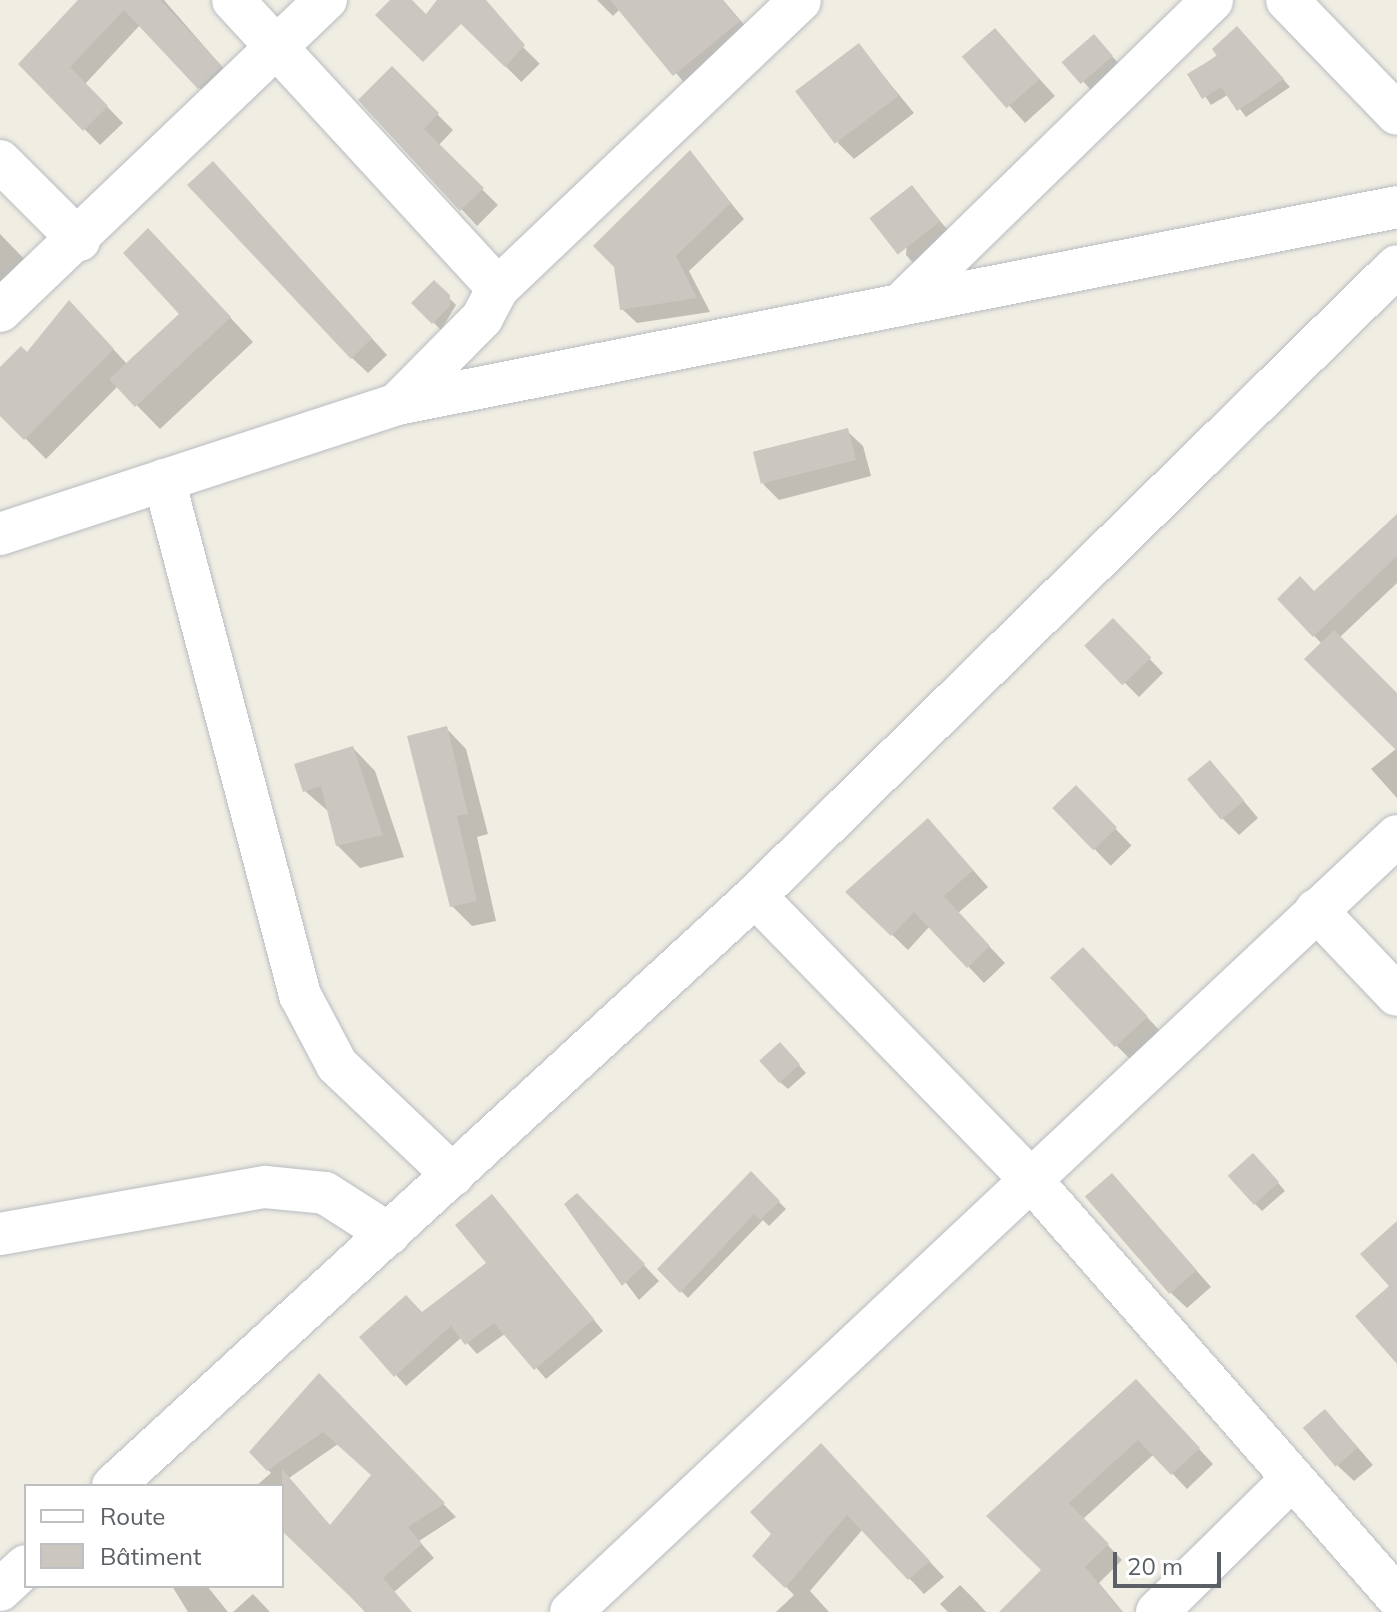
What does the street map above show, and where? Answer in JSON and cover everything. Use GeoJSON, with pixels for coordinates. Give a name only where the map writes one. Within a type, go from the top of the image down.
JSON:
{"type":"FeatureCollection","features":[{"type":"Feature","properties":{"kind":"street"},"geometry":{"type":"LineString","coordinates":[[233,0],[498,288]]}},
{"type":"Feature","properties":{"kind":"street"},"geometry":{"type":"LineString","coordinates":[[0,311],[79,240],[326,0]]}},
{"type":"Feature","properties":{"kind":"street"},"geometry":{"type":"LineString","coordinates":[[397,404],[482,318],[498,288],[800,0]]}},
{"type":"Feature","properties":{"kind":"street"},"geometry":{"type":"LineString","coordinates":[[900,305],[1212,0]]}},
{"type":"Feature","properties":{"kind":"street"},"geometry":{"type":"LineString","coordinates":[[1287,0],[1397,114]]}},
{"type":"Feature","properties":{"kind":"street"},"geometry":{"type":"LineString","coordinates":[[0,161],[79,240]]}},
{"type":"Feature","properties":{"kind":"street"},"geometry":{"type":"LineString","coordinates":[[0,534],[397,404],[1397,207]]}},
{"type":"Feature","properties":{"kind":"street"},"geometry":{"type":"LineString","coordinates":[[115,1484],[755,896],[1397,266]]}},
{"type":"Feature","properties":{"kind":"street"},"geometry":{"type":"LineString","coordinates":[[164,480],[300,995],[337,1065],[453,1175]]}},
{"type":"Feature","properties":{"kind":"street"},"geometry":{"type":"LineString","coordinates":[[571,1612],[1397,836]]}},
{"type":"Feature","properties":{"kind":"street"},"geometry":{"type":"LineString","coordinates":[[755,896],[1032,1181],[1291,1480],[1397,1597]]}},
{"type":"Feature","properties":{"kind":"street"},"geometry":{"type":"LineString","coordinates":[[1316,910],[1397,995]]}},
{"type":"Feature","properties":{"kind":"street"},"geometry":{"type":"LineString","coordinates":[[0,1234],[265,1187],[325,1193],[389,1234]]}},
{"type":"Feature","properties":{"kind":"street"},"geometry":{"type":"LineString","coordinates":[[1157,1612],[1291,1480]]}},
{"type":"Feature","properties":{"kind":"street"},"geometry":{"type":"LineString","coordinates":[[0,1590],[24,1568]]}},
{"type":"Feature","properties":{"kind":"building"},"geometry":{"type":"Polygon","coordinates":[[[78,0],[160,0],[222,66],[198,89],[124,10],[70,67],[108,106],[83,131],[18,64],[78,0]]]}},
{"type":"Feature","properties":{"kind":"building"},"geometry":{"type":"Polygon","coordinates":[[[390,0],[412,0],[426,14],[437,0],[486,0],[525,45],[505,67],[461,24],[423,62],[375,15],[390,0]]]}},
{"type":"Feature","properties":{"kind":"building"},"geometry":{"type":"Polygon","coordinates":[[[610,0],[722,0],[740,21],[673,76],[610,0]]]}},
{"type":"Feature","properties":{"kind":"building"},"geometry":{"type":"Polygon","coordinates":[[[1237,26],[1284,79],[1237,111],[1221,87],[1202,99],[1187,74],[1217,56],[1212,49],[1237,26]]]}},
{"type":"Feature","properties":{"kind":"building"},"geometry":{"type":"Polygon","coordinates":[[[995,28],[1040,79],[1006,108],[962,57],[995,28]]]}},
{"type":"Feature","properties":{"kind":"building"},"geometry":{"type":"Polygon","coordinates":[[[1094,34],[1113,56],[1081,84],[1062,62],[1094,34]]]}},
{"type":"Feature","properties":{"kind":"building"},"geometry":{"type":"Polygon","coordinates":[[[859,43],[899,96],[835,144],[795,91],[859,43]]]}},
{"type":"Feature","properties":{"kind":"building"},"geometry":{"type":"Polygon","coordinates":[[[392,66],[439,113],[424,129],[484,188],[460,211],[358,100],[392,66]]]}},
{"type":"Feature","properties":{"kind":"building"},"geometry":{"type":"Polygon","coordinates":[[[690,150],[731,203],[676,256],[697,298],[620,310],[614,267],[593,246],[690,150]]]}},
{"type":"Feature","properties":{"kind":"building"},"geometry":{"type":"Polygon","coordinates":[[[213,161],[372,338],[351,359],[187,185],[213,161]]]}},
{"type":"Feature","properties":{"kind":"building"},"geometry":{"type":"Polygon","coordinates":[[[912,185],[940,221],[898,254],[869,218],[912,185]]]}},
{"type":"Feature","properties":{"kind":"building"},"geometry":{"type":"Polygon","coordinates":[[[148,228],[231,317],[135,407],[109,379],[179,314],[123,253],[148,228]]]}},
{"type":"Feature","properties":{"kind":"building"},"geometry":{"type":"Polygon","coordinates":[[[434,280],[450,295],[450,306],[432,324],[411,303],[434,280]]]}},
{"type":"Feature","properties":{"kind":"building"},"geometry":{"type":"Polygon","coordinates":[[[69,300],[114,349],[24,440],[0,416],[0,367],[21,346],[27,352],[69,300]]]}},
{"type":"Feature","properties":{"kind":"building"},"geometry":{"type":"Polygon","coordinates":[[[848,428],[856,460],[761,484],[753,452],[848,428]]]}},
{"type":"Feature","properties":{"kind":"building"},"geometry":{"type":"Polygon","coordinates":[[[1397,514],[1397,556],[1313,637],[1277,599],[1300,576],[1314,591],[1397,514]]]}},
{"type":"Feature","properties":{"kind":"building"},"geometry":{"type":"Polygon","coordinates":[[[1113,618],[1151,658],[1122,685],[1084,646],[1113,618]]]}},
{"type":"Feature","properties":{"kind":"building"},"geometry":{"type":"Polygon","coordinates":[[[1334,630],[1397,693],[1397,751],[1304,659],[1334,630]]]}},
{"type":"Feature","properties":{"kind":"building"},"geometry":{"type":"Polygon","coordinates":[[[447,726],[468,814],[457,816],[477,901],[450,907],[407,736],[447,726]]]}},
{"type":"Feature","properties":{"kind":"building"},"geometry":{"type":"Polygon","coordinates":[[[353,746],[383,835],[336,846],[321,786],[303,792],[294,764],[353,746]]]}},
{"type":"Feature","properties":{"kind":"building"},"geometry":{"type":"Polygon","coordinates":[[[1210,760],[1244,801],[1221,820],[1187,779],[1210,760]]]}},
{"type":"Feature","properties":{"kind":"building"},"geometry":{"type":"Polygon","coordinates":[[[1076,785],[1117,827],[1093,850],[1052,808],[1076,785]]]}},
{"type":"Feature","properties":{"kind":"building"},"geometry":{"type":"Polygon","coordinates":[[[928,818],[973,870],[944,896],[990,946],[967,968],[914,912],[891,936],[845,892],[928,818]]]}},
{"type":"Feature","properties":{"kind":"building"},"geometry":{"type":"Polygon","coordinates":[[[1083,947],[1148,1016],[1115,1047],[1050,978],[1083,947]]]}},
{"type":"Feature","properties":{"kind":"building"},"geometry":{"type":"Polygon","coordinates":[[[780,1042],[800,1064],[779,1083],[759,1061],[780,1042]]]}},
{"type":"Feature","properties":{"kind":"building"},"geometry":{"type":"Polygon","coordinates":[[[1253,1153],[1279,1182],[1254,1205],[1228,1176],[1253,1153]]]}},
{"type":"Feature","properties":{"kind":"building"},"geometry":{"type":"Polygon","coordinates":[[[751,1171],[780,1201],[760,1220],[754,1214],[680,1293],[657,1269],[751,1171]]]}},
{"type":"Feature","properties":{"kind":"building"},"geometry":{"type":"Polygon","coordinates":[[[1112,1173],[1197,1270],[1169,1294],[1085,1197],[1112,1173]]]}},
{"type":"Feature","properties":{"kind":"building"},"geometry":{"type":"Polygon","coordinates":[[[577,1193],[645,1264],[622,1286],[564,1204],[577,1193]]]}},
{"type":"Feature","properties":{"kind":"building"},"geometry":{"type":"Polygon","coordinates":[[[492,1194],[594,1319],[534,1370],[494,1323],[465,1345],[451,1326],[394,1377],[359,1337],[406,1295],[422,1312],[486,1263],[455,1225],[492,1194]]]}},
{"type":"Feature","properties":{"kind":"building"},"geometry":{"type":"Polygon","coordinates":[[[1397,1221],[1397,1364],[1355,1316],[1389,1286],[1360,1254],[1397,1221]]]}},
{"type":"Feature","properties":{"kind":"building"},"geometry":{"type":"Polygon","coordinates":[[[319,1373],[445,1503],[408,1527],[422,1544],[383,1578],[412,1612],[366,1612],[284,1533],[282,1469],[330,1525],[371,1475],[323,1432],[267,1471],[249,1452],[319,1373]]]}},
{"type":"Feature","properties":{"kind":"building"},"geometry":{"type":"Polygon","coordinates":[[[1136,1379],[1200,1448],[1171,1475],[1138,1440],[1069,1503],[1109,1544],[1085,1567],[1122,1612],[999,1612],[1041,1570],[986,1516],[1136,1379]]]}},
{"type":"Feature","properties":{"kind":"building"},"geometry":{"type":"Polygon","coordinates":[[[1325,1409],[1358,1448],[1336,1467],[1303,1428],[1325,1409]]]}},
{"type":"Feature","properties":{"kind":"building"},"geometry":{"type":"Polygon","coordinates":[[[821,1443],[930,1561],[908,1580],[847,1515],[785,1588],[752,1556],[771,1534],[750,1512],[821,1443]]]}}]}
